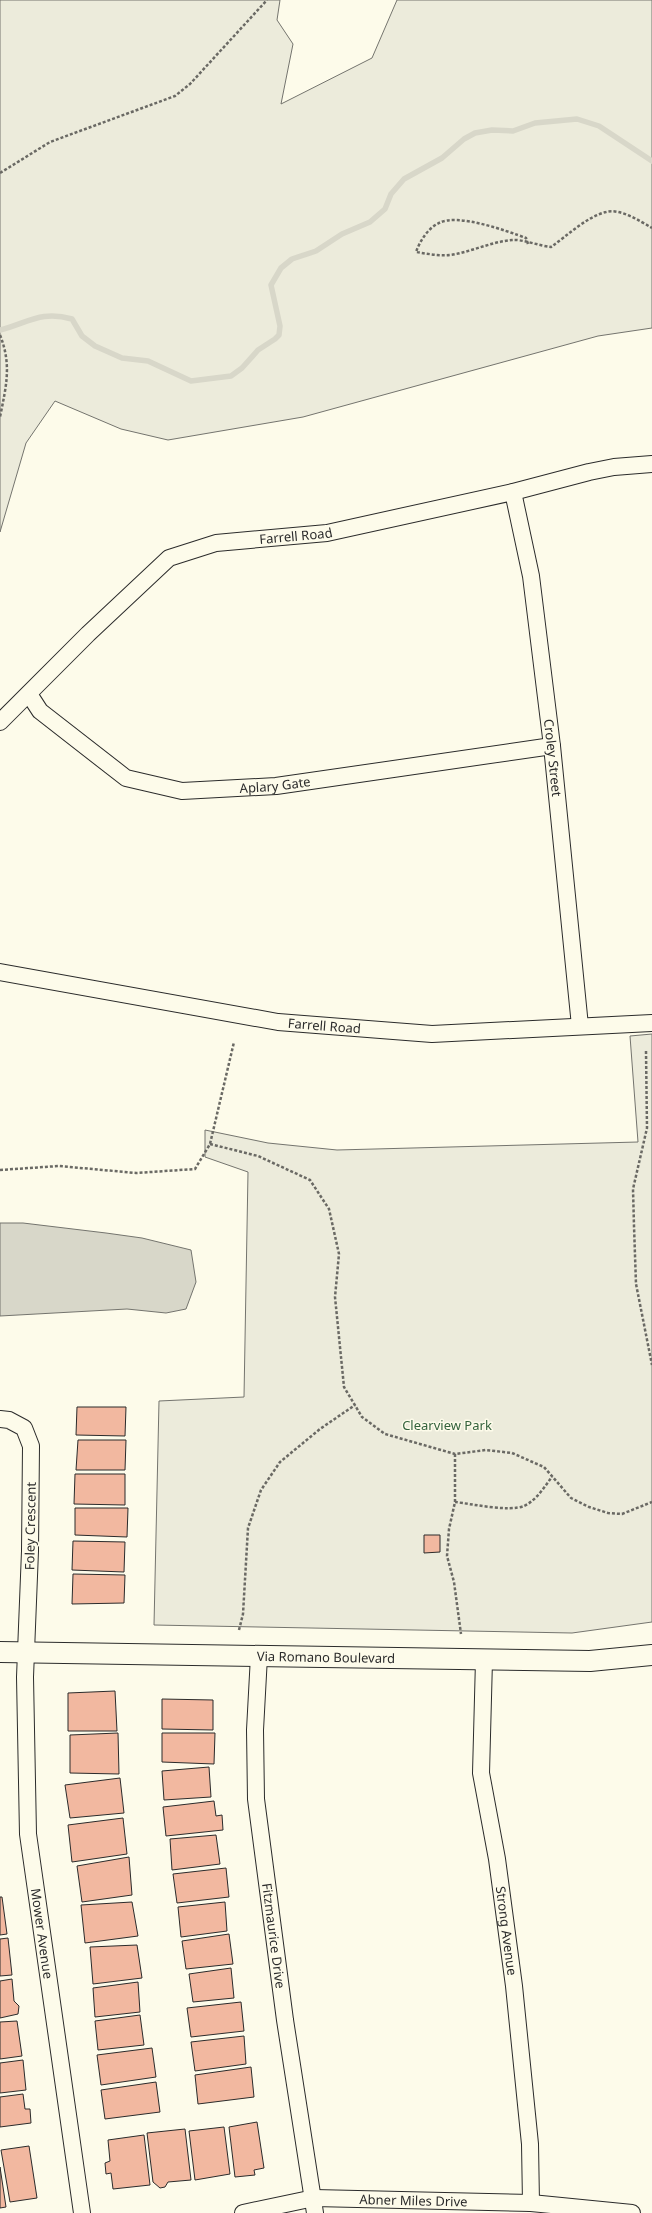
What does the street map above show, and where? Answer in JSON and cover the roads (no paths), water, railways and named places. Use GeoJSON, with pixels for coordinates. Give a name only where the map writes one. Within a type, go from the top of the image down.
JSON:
{"type":"FeatureCollection","features":[{"type":"Feature","properties":{"kind":"street","name":"Farrell Road"},"geometry":{"type":"LineString","coordinates":[[0,722],[88,634],[170,558],[216,542],[327,533],[513,492],[588,472],[614,467],[652,464]]}},
{"type":"Feature","properties":{"kind":"street","name":"Croley Street"},"geometry":{"type":"LineString","coordinates":[[513,492],[531,576],[552,746],[580,1026]]}},
{"type":"Feature","properties":{"kind":"street","name":"Aplary Gate"},"geometry":{"type":"LineString","coordinates":[[29,694],[40,711],[126,778],[182,792],[276,786],[552,746]]}},
{"type":"Feature","properties":{"kind":"street","name":"Farrell Road"},"geometry":{"type":"LineString","coordinates":[[0,972],[278,1022],[432,1034],[652,1023]]}},
{"type":"Feature","properties":{"kind":"street","name":"Foley Crescent"},"geometry":{"type":"LineString","coordinates":[[0,1419],[9,1420],[24,1428],[31,1446],[26,1652]]}},
{"type":"Feature","properties":{"kind":"street","name":"Via Romano Boulevard"},"geometry":{"type":"LineString","coordinates":[[0,1652],[590,1661],[652,1655]]}},
{"type":"Feature","properties":{"kind":"street","name":"Mower Avenue"},"geometry":{"type":"LineString","coordinates":[[26,1652],[25,1677],[28,1834],[82,2213]]}},
{"type":"Feature","properties":{"kind":"street","name":"Fitzmaurice Drive"},"geometry":{"type":"LineString","coordinates":[[259,1656],[255,1730],[256,1799],[285,2020],[314,2206]]}},
{"type":"Feature","properties":{"kind":"street","name":"Strong Avenue"},"geometry":{"type":"LineString","coordinates":[[484,1660],[482,1773],[497,1859],[514,1986],[530,2144],[531,2203]]}},
{"type":"Feature","properties":{"kind":"street","name":"Abner Miles Drive"},"geometry":{"type":"LineString","coordinates":[[243,2213],[314,2206],[531,2203],[632,2213]]}},
{"type":"Feature","properties":{"kind":"waterway"},"geometry":{"type":"LineString","coordinates":[[0,330],[35,318],[52,316],[72,319],[82,336],[95,346],[122,358],[148,361],[191,381],[231,376],[242,368],[258,350],[279,335],[280,326],[271,285],[281,268],[292,259],[316,251],[342,234],[370,222],[385,209],[391,194],[404,179],[442,158],[464,139],[475,133],[492,130],[513,131],[535,123],[577,119],[599,126],[652,161]]}},
{"type":"Feature","properties":{"kind":"park label","name":"Clearview Park"},"geometry":{"type":"Point","coordinates":[447,1425]}}]}
